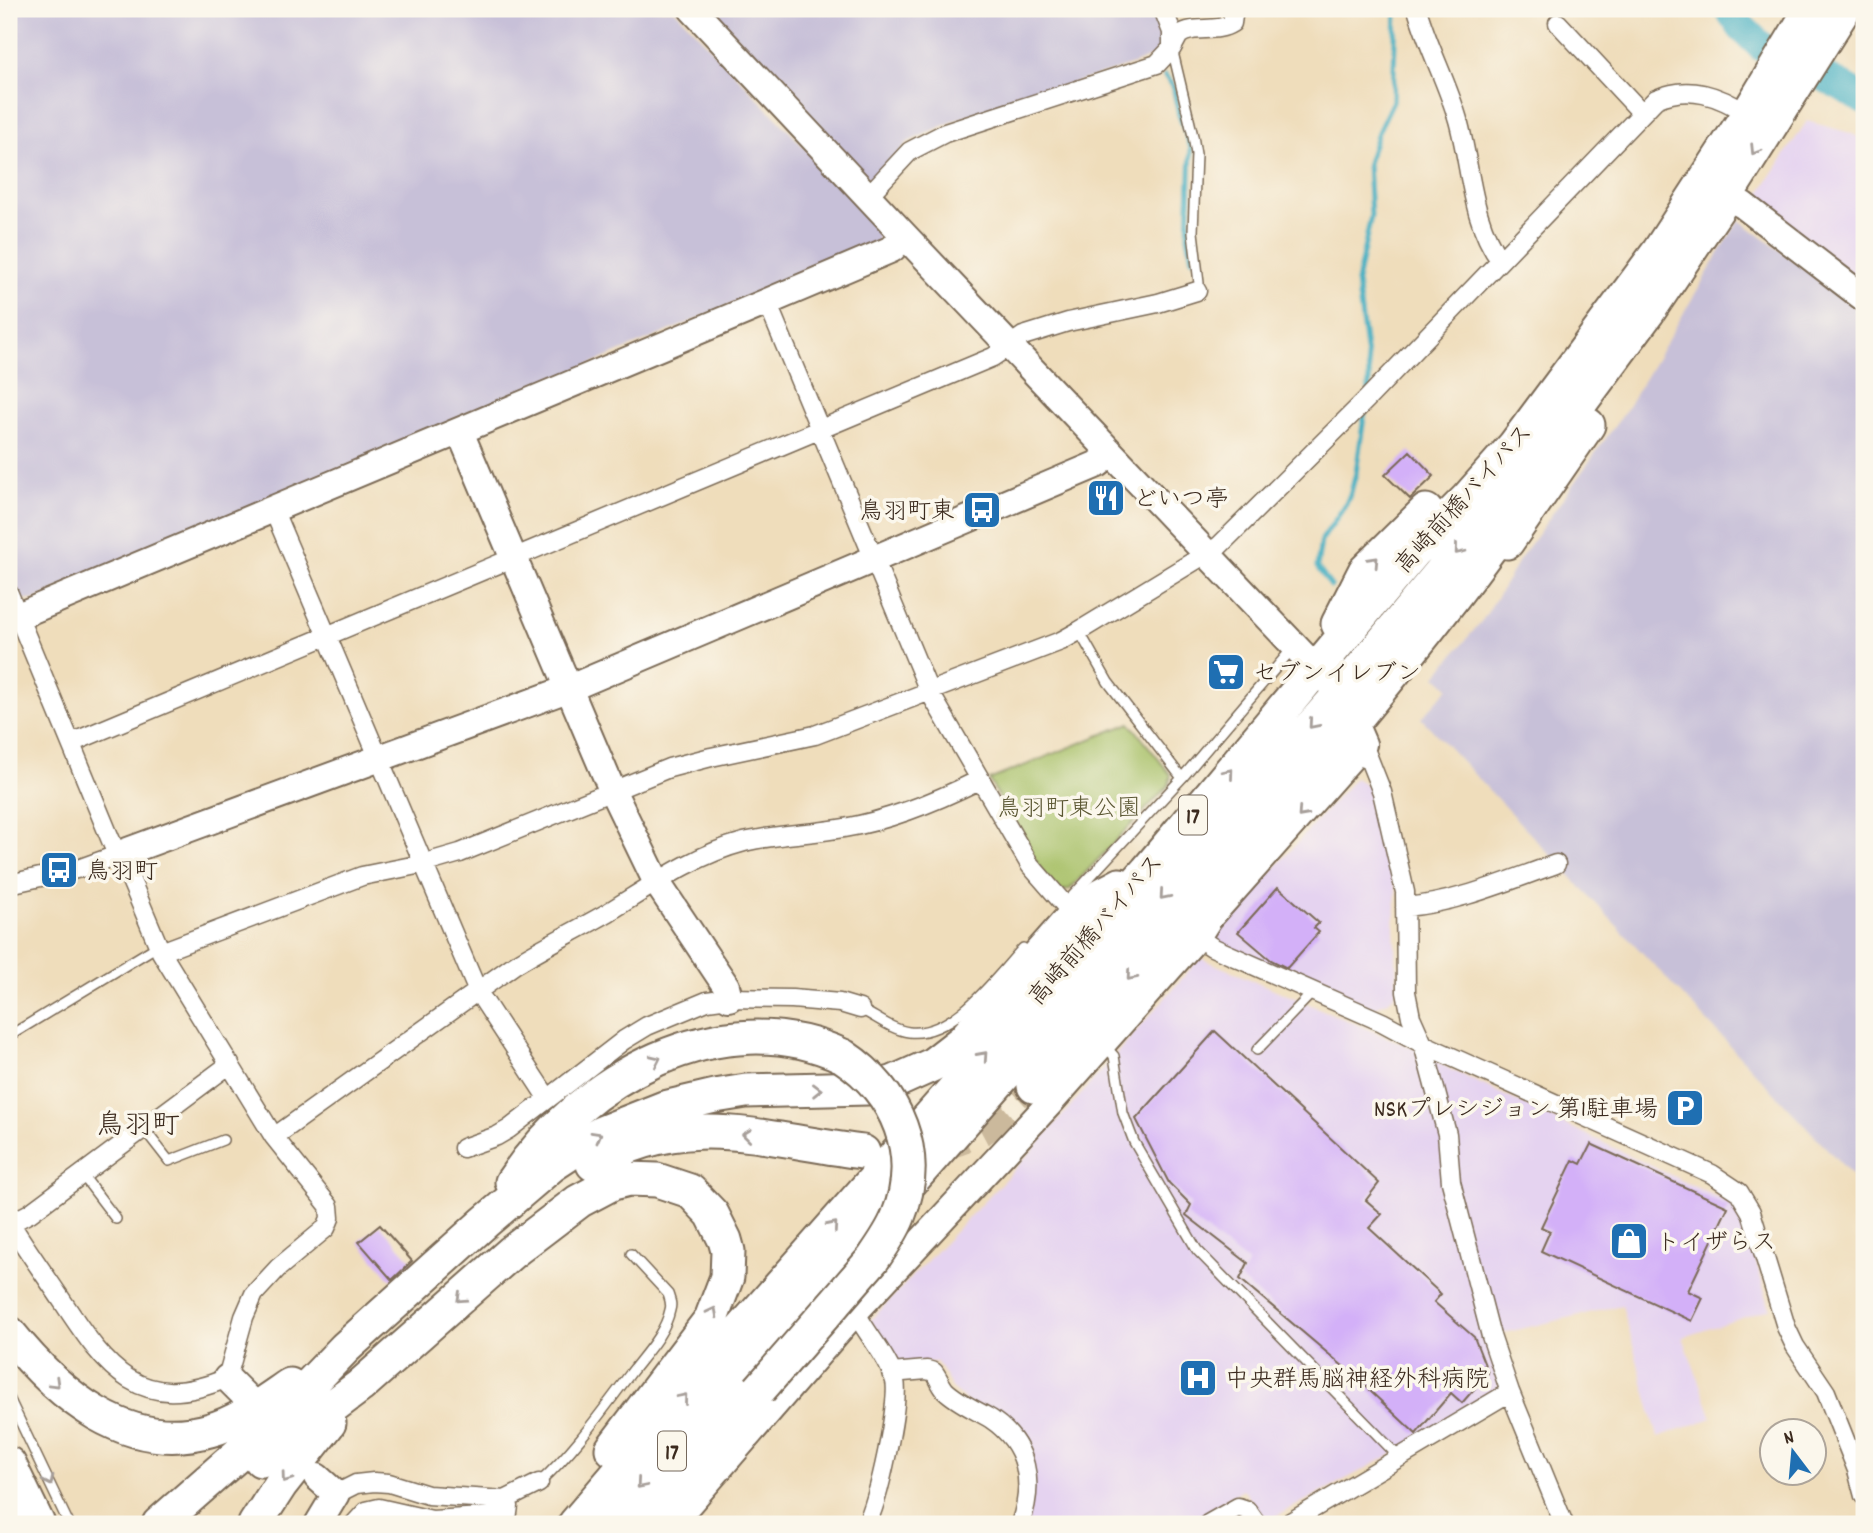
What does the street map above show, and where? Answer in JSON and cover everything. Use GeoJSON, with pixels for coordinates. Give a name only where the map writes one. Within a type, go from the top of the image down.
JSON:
{"type":"FeatureCollection","features":[{"type":"Feature","properties":{"kind":"highway","name":"高崎前橋バイパス"},"geometry":{"type":"LineString","coordinates":[[1803,49],[1811,9]]}},
{"type":"Feature","properties":{"kind":"highway","name":"高崎前橋バイパス"},"geometry":{"type":"LineString","coordinates":[[609,1524],[637,1489],[737,1379],[1352,720],[1419,642],[1546,470],[1576,409],[1648,312],[1726,196],[1781,84],[1803,49],[1844,9]]}},
{"type":"Feature","properties":{"kind":"highway","name":"高崎前橋バイパス"},"geometry":{"type":"LineString","coordinates":[[575,1524],[720,1354],[1147,871],[1315,653],[1467,499],[1514,446],[1658,251],[1748,114],[1781,84]]}},
{"type":"Feature","properties":{"kind":"highway"},"geometry":{"type":"LineString","coordinates":[[1034,1086],[1352,720],[1424,664],[1623,372],[1648,312]]}},
{"type":"Feature","properties":{"kind":"highway"},"geometry":{"type":"LineString","coordinates":[[159,1524],[264,1431],[345,1349],[485,1222],[552,1165],[576,1149],[601,1133],[664,1108],[746,1091],[867,1088],[892,1083],[914,1074],[949,1053],[963,1041],[1080,911],[1102,894],[1147,871]]}},
{"type":"Feature","properties":{"kind":"highway"},"geometry":{"type":"LineString","coordinates":[[485,1222],[530,1154],[570,1116],[610,1085],[662,1057],[691,1046],[746,1038],[811,1043],[843,1056],[877,1084],[899,1120],[907,1160],[904,1198],[894,1226],[873,1259],[645,1524]]}},
{"type":"Feature","properties":{"kind":"highway"},"geometry":{"type":"LineString","coordinates":[[512,1252],[549,1200],[570,1179],[605,1156],[651,1138],[706,1130],[863,1152]]}},
{"type":"Feature","properties":{"kind":"highway"},"geometry":{"type":"LineString","coordinates":[[189,1524],[277,1447],[359,1386],[512,1252],[597,1190],[613,1182],[644,1178],[668,1182],[690,1191],[712,1214],[728,1251],[727,1277],[711,1319],[560,1516],[557,1524]]}},
{"type":"Feature","properties":{"kind":"highway"},"geometry":{"type":"LineString","coordinates":[[9,1333],[27,1356],[61,1390],[86,1408],[106,1419],[152,1434],[198,1433],[225,1425],[345,1349]]}},
{"type":"Feature","properties":{"kind":"highway"},"geometry":{"type":"LineString","coordinates":[[255,1524],[302,1456],[359,1386]]}},
{"type":"Feature","properties":{"kind":"highway"},"geometry":{"type":"LineString","coordinates":[[9,1464],[38,1524]]}},
{"type":"Feature","properties":{"kind":"street"},"geometry":{"type":"LineString","coordinates":[[692,9],[1207,554],[1315,653],[1352,720],[1382,792],[1405,892],[1406,992],[1447,1135],[1451,1182],[1491,1336],[1510,1392],[1564,1524]]}},
{"type":"Feature","properties":{"kind":"street"},"geometry":{"type":"LineString","coordinates":[[1163,9],[1171,32],[1172,48]]}},
{"type":"Feature","properties":{"kind":"street"},"geometry":{"type":"LineString","coordinates":[[868,195],[910,151],[945,133],[1157,64],[1184,31],[1224,28],[1232,23],[1234,9]]}},
{"type":"Feature","properties":{"kind":"street"},"geometry":{"type":"LineString","coordinates":[[1417,9],[1457,118],[1477,204],[1488,237],[1500,260]]}},
{"type":"Feature","properties":{"kind":"street"},"geometry":{"type":"LineString","coordinates":[[1559,23],[1642,113]]}},
{"type":"Feature","properties":{"kind":"street"},"geometry":{"type":"LineString","coordinates":[[160,948],[362,876],[460,853],[612,790],[692,761],[815,735],[1061,641],[1219,546],[1366,400],[1656,99],[1692,93],[1717,96],[1748,114]]}},
{"type":"Feature","properties":{"kind":"street"},"geometry":{"type":"LineString","coordinates":[[1726,196],[1743,205],[1864,298]]}},
{"type":"Feature","properties":{"kind":"street"},"geometry":{"type":"LineString","coordinates":[[227,1378],[244,1317],[254,1294],[278,1268],[326,1228],[330,1218],[329,1206],[274,1137],[160,948],[127,871],[117,855],[13,605],[273,509],[460,432],[892,248],[905,236]]}},
{"type":"Feature","properties":{"kind":"street"},"geometry":{"type":"LineString","coordinates":[[71,743],[993,357],[1023,336],[1197,291]]}},
{"type":"Feature","properties":{"kind":"street"},"geometry":{"type":"LineString","coordinates":[[767,302],[929,691],[1059,910]]}},
{"type":"Feature","properties":{"kind":"street"},"geometry":{"type":"LineString","coordinates":[[460,432],[612,790],[656,881],[726,986],[729,998]]}},
{"type":"Feature","properties":{"kind":"street"},"geometry":{"type":"LineString","coordinates":[[9,884],[81,868],[570,688],[1098,464],[1111,454]]}},
{"type":"Feature","properties":{"kind":"street"},"geometry":{"type":"LineString","coordinates":[[273,509],[478,992],[548,1099]]}},
{"type":"Feature","properties":{"kind":"street"},"geometry":{"type":"LineString","coordinates":[[671,1524],[853,1314],[1049,1104],[1197,937],[1352,720]]}},
{"type":"Feature","properties":{"kind":"street"},"geometry":{"type":"LineString","coordinates":[[274,1137],[543,946],[604,914],[656,881],[731,846],[760,839],[845,828],[885,818],[979,779]]}},
{"type":"Feature","properties":{"kind":"street"},"geometry":{"type":"LineString","coordinates":[[1405,908],[1424,906],[1469,894],[1556,864]]}},
{"type":"Feature","properties":{"kind":"street"},"geometry":{"type":"LineString","coordinates":[[1197,937],[1212,947],[1712,1174],[1739,1192],[1751,1212],[1786,1327],[1795,1346],[1826,1392],[1857,1470],[1864,1496]]}},
{"type":"Feature","properties":{"kind":"street"},"geometry":{"type":"LineString","coordinates":[[463,1148],[497,1136],[624,1040],[647,1026],[707,1001],[729,998],[819,1000],[860,1009]]}},
{"type":"Feature","properties":{"kind":"street"},"geometry":{"type":"LineString","coordinates":[[227,1378],[198,1388],[169,1392],[140,1385],[122,1375],[98,1353],[9,1223],[30,1213],[230,1064]]}},
{"type":"Feature","properties":{"kind":"street"},"geometry":{"type":"LineString","coordinates":[[853,1314],[860,1320],[891,1373],[896,1389],[877,1500],[866,1524]]}},
{"type":"Feature","properties":{"kind":"street"},"geometry":{"type":"LineString","coordinates":[[891,1373],[933,1371],[951,1395],[992,1420],[1013,1439],[1021,1450],[1027,1478],[1020,1524]]}},
{"type":"Feature","properties":{"kind":"street"},"geometry":{"type":"LineString","coordinates":[[227,1378],[248,1399]]}},
{"type":"Feature","properties":{"kind":"street"},"geometry":{"type":"LineString","coordinates":[[1287,1524],[1510,1392]]}},
{"type":"Feature","properties":{"kind":"street"},"geometry":{"type":"LineString","coordinates":[[318,1524],[327,1486],[345,1488],[374,1482],[389,1483],[428,1495],[505,1500],[539,1483]]}},
{"type":"Feature","properties":{"kind":"street"},"geometry":{"type":"LineString","coordinates":[[354,1524],[366,1511],[379,1508],[432,1520],[499,1516],[508,1513],[509,1506],[505,1500]]}},
{"type":"Feature","properties":{"kind":"street"},"geometry":{"type":"LineString","coordinates":[[1208,1524],[1238,1507],[1247,1510],[1257,1524]]}},
{"type":"Feature","properties":{"kind":"lane"},"geometry":{"type":"LineString","coordinates":[[1172,48],[1196,154],[1193,232],[1199,283],[1197,291]]}},
{"type":"Feature","properties":{"kind":"lane"},"geometry":{"type":"LineString","coordinates":[[1079,631],[1108,682],[1182,778]]}},
{"type":"Feature","properties":{"kind":"lane"},"geometry":{"type":"LineString","coordinates":[[1059,910],[1182,778],[1315,653]]}},
{"type":"Feature","properties":{"kind":"lane"},"geometry":{"type":"LineString","coordinates":[[860,1009],[896,1028],[918,1032],[934,1029],[969,1007],[1026,946]]}},
{"type":"Feature","properties":{"kind":"lane"},"geometry":{"type":"LineString","coordinates":[[9,1036],[160,948]]}},
{"type":"Feature","properties":{"kind":"lane"},"geometry":{"type":"LineString","coordinates":[[1257,1050],[1312,992]]}},
{"type":"Feature","properties":{"kind":"lane"},"geometry":{"type":"LineString","coordinates":[[1102,1043],[1114,1056],[1124,1113],[1134,1142],[1197,1250],[1399,1457]]}},
{"type":"Feature","properties":{"kind":"lane"},"geometry":{"type":"LineString","coordinates":[[144,1129],[169,1161],[223,1140]]}},
{"type":"Feature","properties":{"kind":"lane"},"geometry":{"type":"LineString","coordinates":[[81,1173],[116,1219]]}},
{"type":"Feature","properties":{"kind":"lane"},"geometry":{"type":"LineString","coordinates":[[539,1483],[566,1456],[601,1413],[660,1333],[670,1312],[668,1294],[631,1254]]}},
{"type":"Feature","properties":{"kind":"lane"},"geometry":{"type":"LineString","coordinates":[[9,1398],[69,1524]]}},
{"type":"Feature","properties":{"kind":"shaded area"},"geometry":{"type":"Polygon","coordinates":[[[9,9],[674,9],[880,228],[877,243],[33,600],[19,599],[9,574],[9,9]]]}},
{"type":"Feature","properties":{"kind":"shaded area"},"geometry":{"type":"Polygon","coordinates":[[[710,9],[1151,9],[1165,41],[1164,48],[1131,65],[958,119],[908,142],[872,182],[710,9]]]}},
{"type":"Feature","properties":{"kind":"shaded area"},"geometry":{"type":"Polygon","coordinates":[[[1807,121],[1850,133],[1864,140],[1864,291],[1754,202],[1807,121]]]}},
{"type":"Feature","properties":{"kind":"shaded area"},"geometry":{"type":"Polygon","coordinates":[[[1739,220],[1864,313],[1864,1188],[1421,718],[1449,688],[1436,676],[1484,618],[1520,559],[1626,410],[1739,220]]]}},
{"type":"Feature","properties":{"kind":"shaded area"},"geometry":{"type":"Polygon","coordinates":[[[1355,778],[1370,787],[1396,891],[1394,927],[1397,988],[1394,996],[1387,1002],[1371,1009],[1224,946],[1214,936],[1355,778]]]}},
{"type":"Feature","properties":{"kind":"shaded area"},"geometry":{"type":"Polygon","coordinates":[[[1200,958],[1417,1050],[1448,1068],[1737,1207],[1743,1218],[1770,1309],[1683,1337],[1712,1418],[1658,1437],[1622,1305],[1491,1336],[1500,1383],[1495,1394],[1387,1457],[1271,1519],[1264,1518],[1243,1489],[1189,1524],[1028,1524],[1031,1459],[952,1388],[937,1362],[900,1364],[890,1361],[867,1324],[1028,1155],[1200,958]]]}},
{"type":"Feature","properties":{"kind":"green space","name":"鳥羽町東公園"},"geometry":{"type":"Polygon","coordinates":[[[1130,723],[1171,775],[1169,785],[1069,890],[1059,891],[1042,872],[989,780],[1130,723]]]}},
{"type":"Feature","properties":{"kind":"building"},"geometry":{"type":"Polygon","coordinates":[[[1410,451],[1434,476],[1410,499],[1385,475],[1410,451]]]}},
{"type":"Feature","properties":{"kind":"building"},"geometry":{"type":"Polygon","coordinates":[[[1278,887],[1319,923],[1314,928],[1319,932],[1287,968],[1271,960],[1238,932],[1278,887]]]}},
{"type":"Feature","properties":{"kind":"building"},"geometry":{"type":"Polygon","coordinates":[[[1215,1031],[1379,1183],[1366,1200],[1382,1214],[1369,1228],[1441,1294],[1434,1302],[1474,1337],[1488,1373],[1462,1403],[1451,1393],[1416,1434],[1370,1389],[1240,1279],[1248,1263],[1186,1215],[1191,1205],[1169,1183],[1136,1119],[1215,1031]]]}},
{"type":"Feature","properties":{"kind":"building","name":"トイザらス"},"geometry":{"type":"Polygon","coordinates":[[[1591,1144],[1728,1207],[1688,1291],[1703,1298],[1692,1321],[1541,1251],[1550,1231],[1541,1227],[1573,1160],[1581,1164],[1591,1144]]]}},
{"type":"Feature","properties":{"kind":"building"},"geometry":{"type":"Polygon","coordinates":[[[380,1225],[412,1261],[392,1280],[359,1242],[380,1225]]]}},
{"type":"Feature","properties":{"kind":"waterway"},"geometry":{"type":"LineString","coordinates":[[1369,390],[1357,282],[1371,216],[1368,163],[1378,132],[1393,101],[1396,9]]}},
{"type":"Feature","properties":{"kind":"waterway"},"geometry":{"type":"LineString","coordinates":[[1729,9],[1742,28],[1762,47],[1842,86],[1864,100]]}},
{"type":"Feature","properties":{"kind":"waterway"},"geometry":{"type":"LineString","coordinates":[[1165,76],[1173,86],[1179,115],[1191,148],[1188,236],[1192,259]]}},
{"type":"Feature","properties":{"kind":"waterway"},"geometry":{"type":"LineString","coordinates":[[1331,586],[1317,567],[1321,541],[1351,492],[1365,410]]}},
{"type":"Feature","properties":{"kind":"tunnel"},"geometry":{"type":"LineString","coordinates":[[933,1146],[963,1137],[989,1125],[1012,1108],[1034,1086]]}},
{"type":"Feature","properties":{"kind":"place","name":"どいつ亭"},"geometry":{"type":"Point","coordinates":[1106,498]}},
{"type":"Feature","properties":{"kind":"place","name":"鳥羽町東"},"geometry":{"type":"Point","coordinates":[982,510]}},
{"type":"Feature","properties":{"kind":"place","name":"セブンイレブン"},"geometry":{"type":"Point","coordinates":[1226,672]}},
{"type":"Feature","properties":{"kind":"place","name":"鳥羽町"},"geometry":{"type":"Point","coordinates":[59,870]}},
{"type":"Feature","properties":{"kind":"place","name":"NSKプレシジョン 第1駐車場"},"geometry":{"type":"Point","coordinates":[1685,1108]}},
{"type":"Feature","properties":{"kind":"place","name":"トイザらス"},"geometry":{"type":"Point","coordinates":[1629,1241]}},
{"type":"Feature","properties":{"kind":"place","name":"中央群馬脳神経外科病院"},"geometry":{"type":"Point","coordinates":[1198,1378]}},
{"type":"Feature","properties":{"kind":"district","name":"鳥羽町"},"geometry":{"type":"Point","coordinates":[138,1123]}}]}
